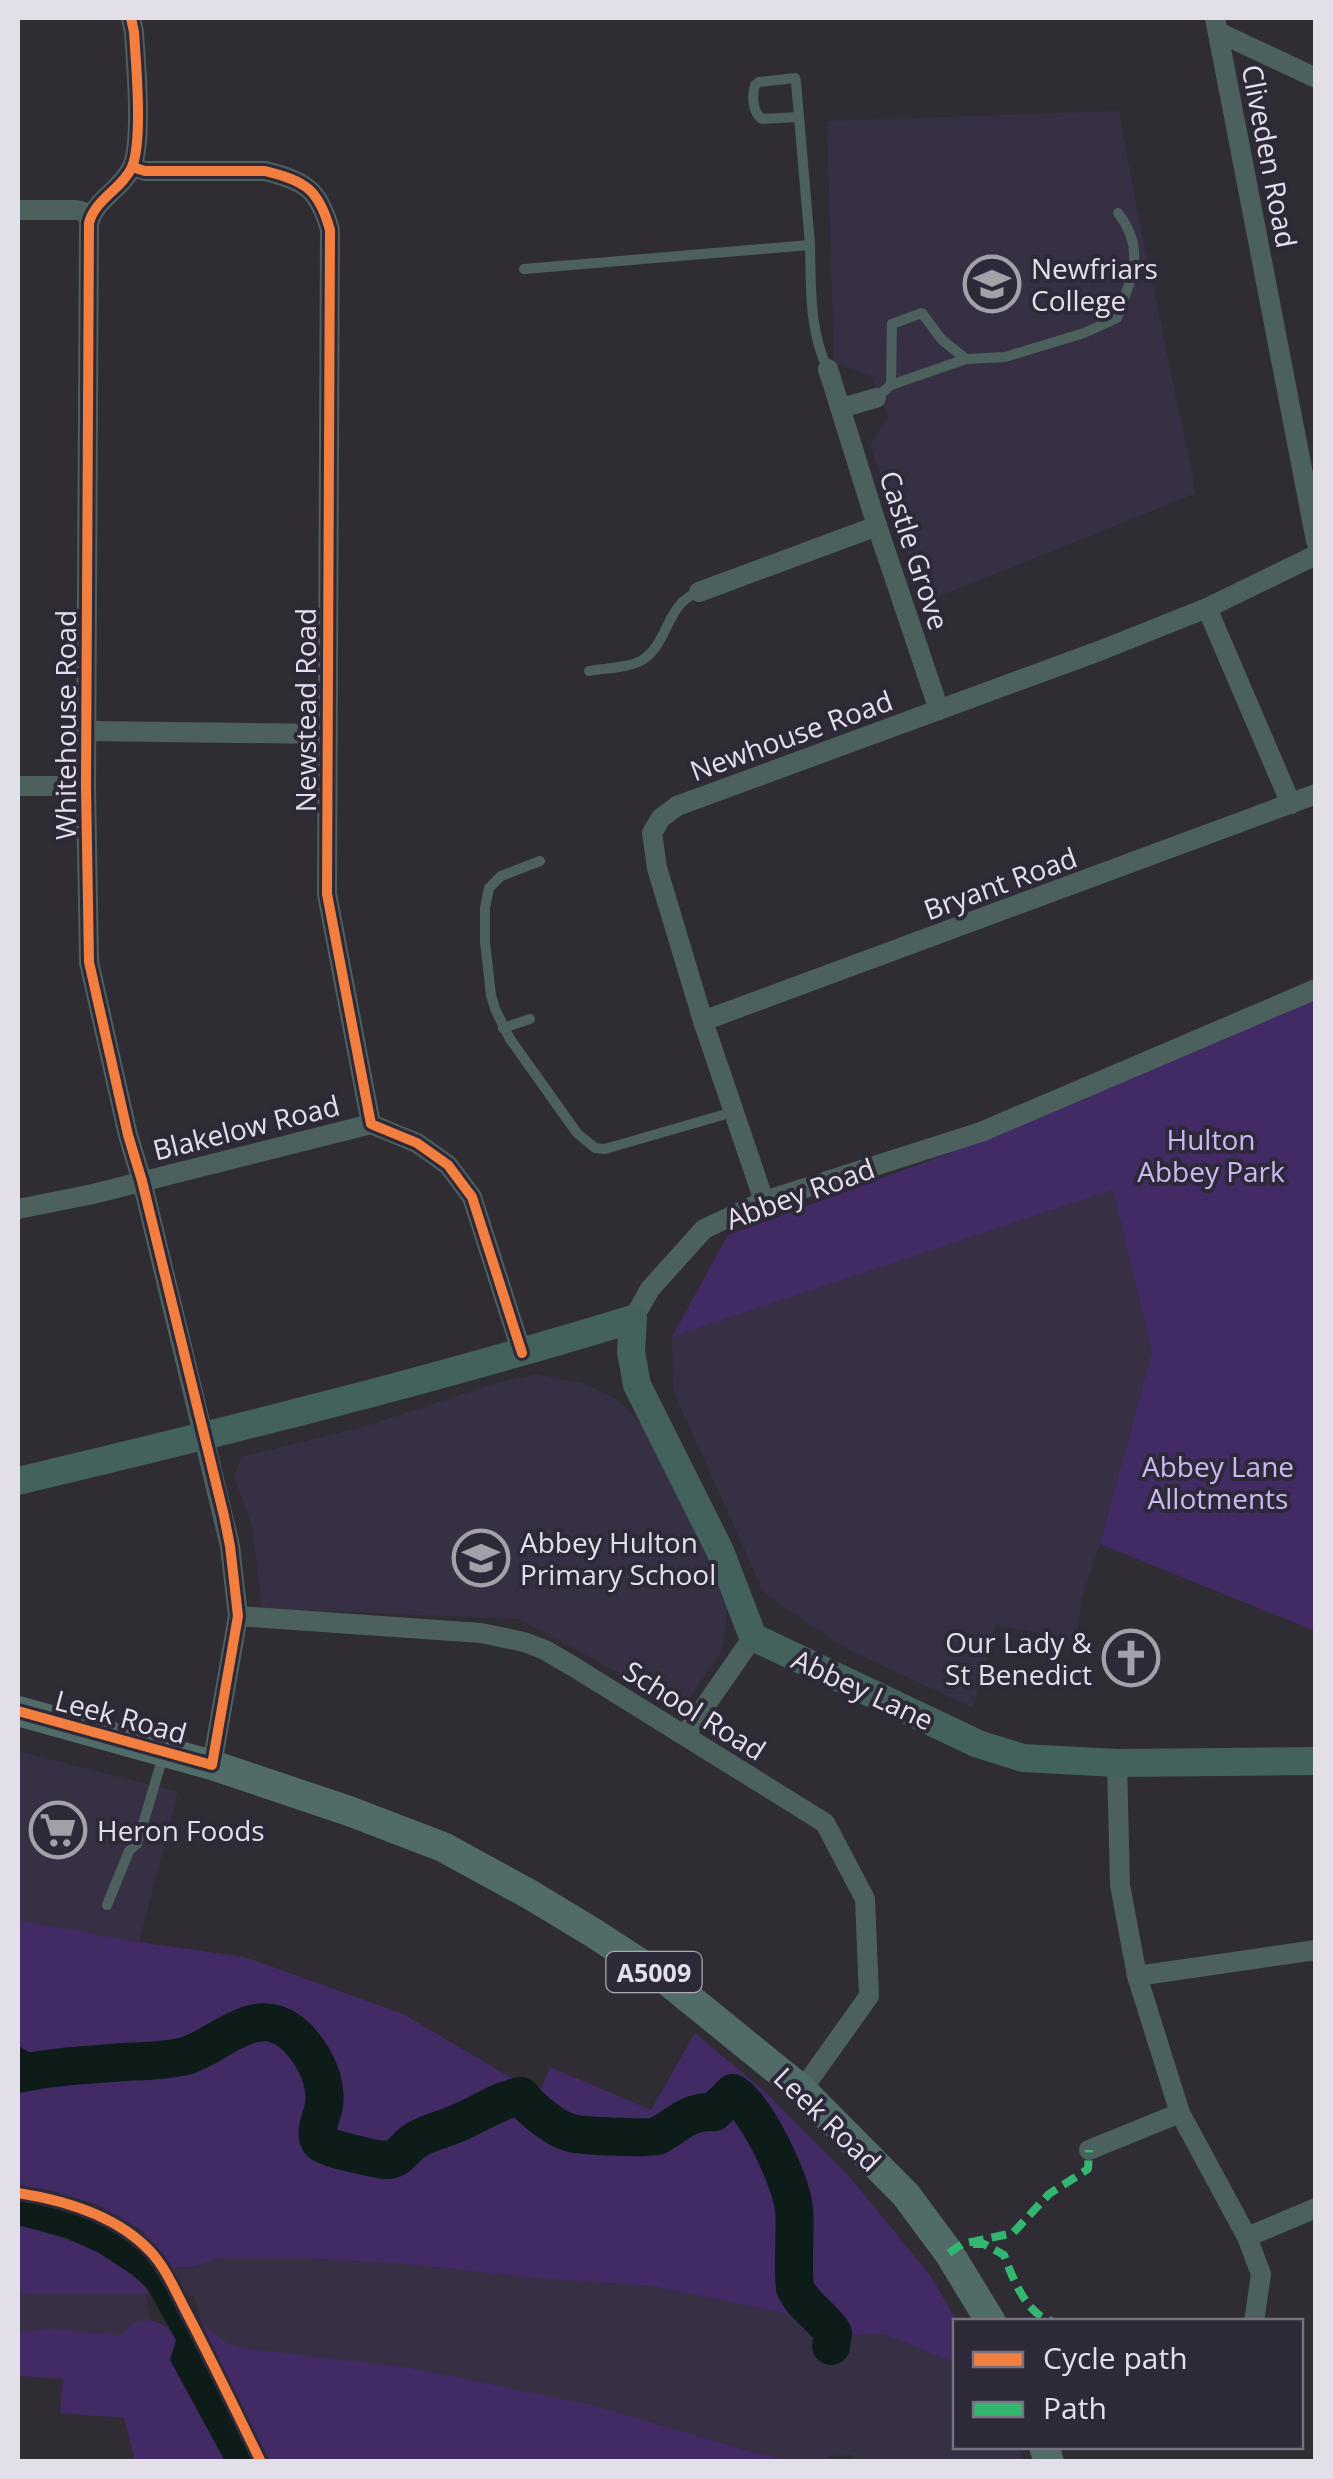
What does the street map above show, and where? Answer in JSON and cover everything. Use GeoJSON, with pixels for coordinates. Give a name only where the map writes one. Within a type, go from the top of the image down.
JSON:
{"type":"FeatureCollection","features":[{"type":"Feature","properties":{"kind":"main road","name":"Leek Road"},"geometry":{"type":"LineString","coordinates":[[18,1712],[212,1765],[349,1812],[442,1847],[529,1894],[669,1982],[802,2090],[906,2195],[949,2254],[988,2319]]}},
{"type":"Feature","properties":{"kind":"street"},"geometry":{"type":"LineString","coordinates":[[18,210],[77,210],[91,214],[122,184],[138,146],[131,18]]}},
{"type":"Feature","properties":{"kind":"street"},"geometry":{"type":"LineString","coordinates":[[1216,25],[1316,78]]}},
{"type":"Feature","properties":{"kind":"street","name":"Cliveden Road"},"geometry":{"type":"LineString","coordinates":[[1216,25],[1316,541]]}},
{"type":"Feature","properties":{"kind":"street","name":"Newstead Road"},"geometry":{"type":"LineString","coordinates":[[132,167],[278,174],[313,190],[324,208],[330,230],[327,894],[371,1124]]}},
{"type":"Feature","properties":{"kind":"street","name":"Whitehouse Road"},"geometry":{"type":"LineString","coordinates":[[91,214],[87,282],[89,962],[204,1436]]}},
{"type":"Feature","properties":{"kind":"street","name":"Castle Grove"},"geometry":{"type":"LineString","coordinates":[[828,369],[939,710]]}},
{"type":"Feature","properties":{"kind":"street"},"geometry":{"type":"LineString","coordinates":[[841,408],[883,392]]}},
{"type":"Feature","properties":{"kind":"street"},"geometry":{"type":"LineString","coordinates":[[698,592],[877,526]]}},
{"type":"Feature","properties":{"kind":"street","name":"Newhouse Road"},"geometry":{"type":"LineString","coordinates":[[764,1202],[656,868],[652,833],[661,818],[677,806],[1207,608],[1316,554]]}},
{"type":"Feature","properties":{"kind":"street"},"geometry":{"type":"LineString","coordinates":[[1207,608],[1291,804]]}},
{"type":"Feature","properties":{"kind":"street"},"geometry":{"type":"LineString","coordinates":[[86,731],[326,734]]}},
{"type":"Feature","properties":{"kind":"street"},"geometry":{"type":"LineString","coordinates":[[18,786],[86,786]]}},
{"type":"Feature","properties":{"kind":"street","name":"Bryant Road"},"geometry":{"type":"LineString","coordinates":[[704,1021],[1316,794]]}},
{"type":"Feature","properties":{"kind":"street","name":"Abbey Road"},"geometry":{"type":"LineString","coordinates":[[633,1319],[650,1290],[704,1229],[764,1202],[981,1132],[1316,990]]}},
{"type":"Feature","properties":{"kind":"street"},"geometry":{"type":"LineString","coordinates":[[371,1124],[417,1143],[448,1164],[472,1197],[522,1353]]}},
{"type":"Feature","properties":{"kind":"street","name":"Blakelow Road"},"geometry":{"type":"LineString","coordinates":[[18,1209],[371,1124]]}},
{"type":"Feature","properties":{"kind":"street"},"geometry":{"type":"LineString","coordinates":[[18,1481],[522,1353],[633,1319],[631,1352],[637,1385],[720,1551],[753,1637],[685,1735]]}},
{"type":"Feature","properties":{"kind":"street"},"geometry":{"type":"LineString","coordinates":[[204,1436],[230,1546],[238,1616],[212,1765]]}},
{"type":"Feature","properties":{"kind":"street","name":"School Road"},"geometry":{"type":"LineString","coordinates":[[238,1616],[481,1633],[524,1642],[545,1650],[825,1824],[865,1898],[870,1996],[802,2090]]}},
{"type":"Feature","properties":{"kind":"street","name":"Abbey Lane"},"geometry":{"type":"LineString","coordinates":[[753,1637],[978,1744],[1024,1758],[1117,1763],[1316,1761]]}},
{"type":"Feature","properties":{"kind":"street"},"geometry":{"type":"LineString","coordinates":[[1117,1763],[1120,1885],[1137,1976],[1180,2113],[1247,2237],[1261,2274],[1254,2319]]}},
{"type":"Feature","properties":{"kind":"street"},"geometry":{"type":"LineString","coordinates":[[1137,1976],[1316,1950]]}},
{"type":"Feature","properties":{"kind":"street"},"geometry":{"type":"LineString","coordinates":[[1089,2150],[1180,2113]]}},
{"type":"Feature","properties":{"kind":"street"},"geometry":{"type":"LineString","coordinates":[[1247,2237],[1316,2208]]}},
{"type":"Feature","properties":{"kind":"lane"},"geometry":{"type":"LineString","coordinates":[[798,116],[757,116],[755,85],[795,78],[810,246],[812,314],[828,369]]}},
{"type":"Feature","properties":{"kind":"lane"},"geometry":{"type":"LineString","coordinates":[[966,359],[942,340],[922,313],[892,324],[883,392],[966,359],[1005,357],[1084,333],[1117,318],[1135,266],[1132,231],[1118,214]]}},
{"type":"Feature","properties":{"kind":"lane"},"geometry":{"type":"LineString","coordinates":[[524,269],[810,246]]}},
{"type":"Feature","properties":{"kind":"lane"},"geometry":{"type":"LineString","coordinates":[[589,671],[640,662],[658,642],[672,613],[687,595],[698,592]]}},
{"type":"Feature","properties":{"kind":"lane"},"geometry":{"type":"LineString","coordinates":[[540,861],[501,876],[487,897],[487,975],[504,1028],[577,1133],[595,1148],[616,1147],[734,1112]]}},
{"type":"Feature","properties":{"kind":"lane"},"geometry":{"type":"LineString","coordinates":[[504,1028],[530,1019]]}},
{"type":"Feature","properties":{"kind":"lane"},"geometry":{"type":"LineString","coordinates":[[107,1905],[129,1851],[137,1844],[165,1752]]}},
{"type":"Feature","properties":{"kind":"shaded area","name":"Newfriars College"},"geometry":{"type":"Polygon","coordinates":[[[1119,111],[1196,493],[925,602],[870,445],[888,417],[871,377],[834,365],[827,121],[1119,111]]]}},
{"type":"Feature","properties":{"kind":"shaded area"},"geometry":{"type":"Polygon","coordinates":[[[1113,1190],[1152,1352],[1081,1601],[1077,1642],[996,1624],[973,1708],[847,1649],[764,1593],[673,1390],[672,1337],[1113,1190]]]}},
{"type":"Feature","properties":{"kind":"shaded area","name":"Abbey Hulton Primary School"},"geometry":{"type":"Polygon","coordinates":[[[536,1374],[582,1383],[617,1399],[648,1432],[694,1529],[727,1607],[721,1653],[683,1707],[518,1619],[262,1608],[252,1526],[234,1476],[242,1457],[363,1427],[496,1383],[536,1374]]]}},
{"type":"Feature","properties":{"kind":"shaded area"},"geometry":{"type":"Polygon","coordinates":[[[18,1751],[178,1792],[139,1942],[18,1920],[18,1751]]]}},
{"type":"Feature","properties":{"kind":"shaded area"},"geometry":{"type":"Polygon","coordinates":[[[18,2199],[81,2215],[118,2230],[145,2256],[166,2288],[254,2461],[225,2461],[170,2360],[176,2340],[147,2288],[99,2253],[67,2238],[18,2225],[18,2199]]]}},
{"type":"Feature","properties":{"kind":"shaded area"},"geometry":{"type":"Polygon","coordinates":[[[220,2258],[300,2258],[652,2286],[790,2314],[813,2331],[884,2334],[953,2362],[953,2449],[1018,2449],[1025,2461],[856,2462],[853,2455],[828,2456],[826,2461],[796,2461],[596,2406],[457,2377],[243,2348],[227,2343],[202,2324],[194,2296],[180,2295],[164,2268],[191,2267],[220,2258]]]}},
{"type":"Feature","properties":{"kind":"shaded area"},"geometry":{"type":"Polygon","coordinates":[[[18,2293],[145,2293],[151,2320],[136,2321],[120,2335],[53,2329],[18,2332],[18,2293]]]}},
{"type":"Feature","properties":{"kind":"green space","name":"Hulton Abbey Park"},"geometry":{"type":"Polygon","coordinates":[[[1315,997],[1315,1631],[1100,1544],[1152,1352],[1113,1190],[672,1337],[728,1235],[985,1140],[1315,997]]]}},
{"type":"Feature","properties":{"kind":"green space"},"geometry":{"type":"Polygon","coordinates":[[[18,1920],[245,1957],[403,2014],[539,2094],[550,2067],[651,2110],[695,2033],[763,2090],[848,2175],[930,2275],[956,2319],[953,2362],[884,2334],[845,2335],[843,2346],[819,2348],[813,2331],[789,2314],[652,2286],[300,2258],[220,2258],[191,2267],[164,2268],[143,2231],[98,2205],[49,2190],[18,2186],[18,1920]]]}},
{"type":"Feature","properties":{"kind":"green space"},"geometry":{"type":"Polygon","coordinates":[[[18,2225],[71,2241],[108,2258],[139,2280],[150,2294],[18,2293],[18,2225]]]}},
{"type":"Feature","properties":{"kind":"green space"},"geometry":{"type":"Polygon","coordinates":[[[151,2320],[166,2327],[177,2340],[171,2360],[225,2461],[135,2461],[124,2418],[60,2413],[63,2379],[18,2376],[18,2332],[53,2329],[120,2335],[136,2321],[151,2320]]]}},
{"type":"Feature","properties":{"kind":"green space"},"geometry":{"type":"Polygon","coordinates":[[[202,2324],[227,2343],[243,2348],[457,2377],[596,2406],[796,2461],[270,2461],[202,2324]]]}},
{"type":"Feature","properties":{"kind":"waterway"},"geometry":{"type":"LineString","coordinates":[[18,2074],[177,2058],[241,2028],[264,2022],[276,2024],[305,2046],[318,2069],[324,2093],[318,2129],[320,2142],[385,2160],[398,2156],[421,2137],[521,2096],[544,2118],[571,2133],[642,2137],[657,2136],[696,2114],[714,2112],[733,2093],[762,2129],[787,2181],[794,2209],[795,2288],[833,2333],[831,2346]]}},
{"type":"Feature","properties":{"kind":"waterway"},"geometry":{"type":"LineString","coordinates":[[18,2049],[48,2067]]}},
{"type":"Feature","properties":{"kind":"marked path"},"geometry":{"type":"LineString","coordinates":[[949,2253],[962,2244],[1013,2233],[1049,2194],[1088,2169],[1089,2150]]}},
{"type":"Feature","properties":{"kind":"marked path"},"geometry":{"type":"LineString","coordinates":[[973,2244],[984,2244],[1004,2255],[1027,2302],[1047,2319]]}},
{"type":"Feature","properties":{"kind":"cycle path"},"geometry":{"type":"LineString","coordinates":[[18,1711],[212,1765],[238,1616],[224,1516],[128,1135],[89,962],[89,223],[97,207],[128,175],[135,155],[138,101],[131,18]]}},
{"type":"Feature","properties":{"kind":"cycle path"},"geometry":{"type":"LineString","coordinates":[[132,167],[145,171],[265,171],[309,189],[326,216],[330,230],[327,894],[371,1124],[417,1143],[448,1165],[472,1197],[522,1353]]}},
{"type":"Feature","properties":{"kind":"cycle path"},"geometry":{"type":"LineString","coordinates":[[18,2193],[53,2200],[106,2219],[150,2251],[171,2283],[261,2462]]}},
{"type":"Feature","properties":{"kind":"place","name":"Newfriars College"},"geometry":{"type":"Point","coordinates":[992,284]}},
{"type":"Feature","properties":{"kind":"place","name":"Abbey Hulton Primary School"},"geometry":{"type":"Point","coordinates":[481,1558]}},
{"type":"Feature","properties":{"kind":"place","name":"Our Lady & St Benedict"},"geometry":{"type":"Point","coordinates":[1131,1658]}},
{"type":"Feature","properties":{"kind":"place","name":"Heron Foods"},"geometry":{"type":"Point","coordinates":[58,1830]}},
{"type":"Feature","properties":{"kind":"park label","name":"Abbey Lane Allotments"},"geometry":{"type":"Point","coordinates":[1218,1482]}}]}
